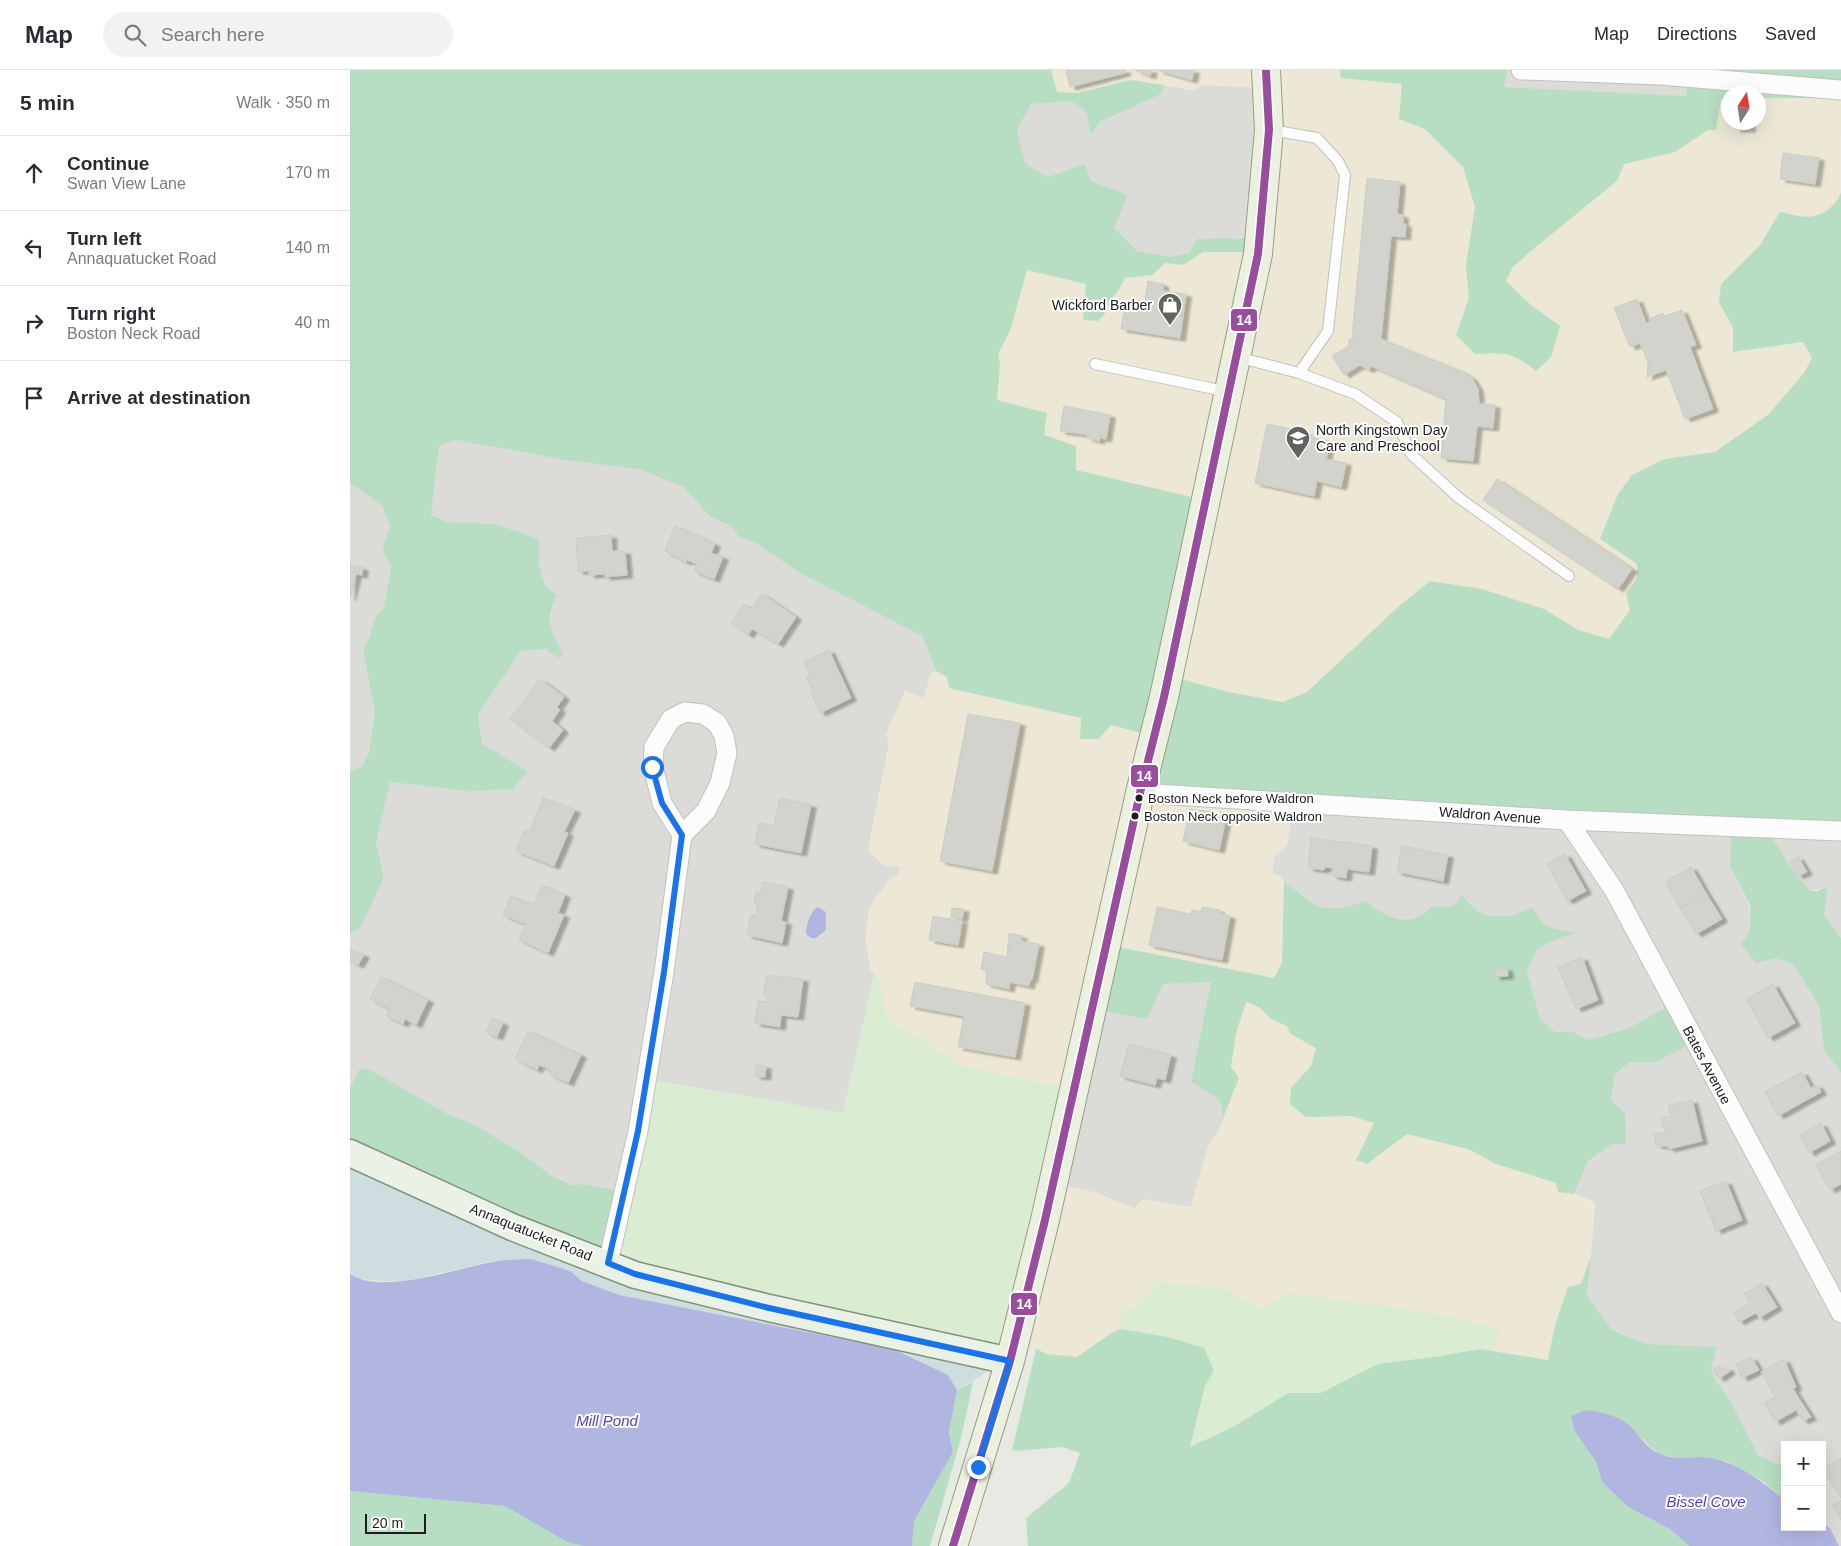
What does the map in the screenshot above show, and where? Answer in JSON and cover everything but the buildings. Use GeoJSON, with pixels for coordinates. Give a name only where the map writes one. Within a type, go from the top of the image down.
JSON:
{"type":"FeatureCollection","features":[{"type":"Feature","properties":{"kind":"main road"},"geometry":{"type":"LineString","coordinates":[[953,1546],[1010,1361],[1045,1220],[1140,793],[1164,697],[1229,392],[1258,254],[1269,130],[1266,70]]}},
{"type":"Feature","properties":{"kind":"street"},"geometry":{"type":"LineString","coordinates":[[1521,70],[1661,75],[1841,90]]}},
{"type":"Feature","properties":{"kind":"street"},"geometry":{"type":"LineString","coordinates":[[608,1263],[638,1131],[664,972],[682,835],[706,811],[720,783],[727,753],[724,736],[717,723],[703,714],[685,712],[671,719],[654,747],[652,767],[662,803],[682,835]]}},
{"type":"Feature","properties":{"kind":"street","name":"Waldron Avenue"},"geometry":{"type":"LineString","coordinates":[[1140,793],[1567,820],[1841,831]]}},
{"type":"Feature","properties":{"kind":"street","name":"Bates Avenue"},"geometry":{"type":"LineString","coordinates":[[1567,820],[1614,890],[1841,1313]]}},
{"type":"Feature","properties":{"kind":"street","name":"Annaquatucket Road"},"geometry":{"type":"LineString","coordinates":[[350,1153],[512,1227],[635,1274],[769,1308],[1010,1361]]}},
{"type":"Feature","properties":{"kind":"lane"},"geometry":{"type":"LineString","coordinates":[[1269,130],[1317,138],[1338,161],[1345,175],[1328,331],[1299,373]]}},
{"type":"Feature","properties":{"kind":"lane"},"geometry":{"type":"LineString","coordinates":[[1236,356],[1299,373],[1355,394],[1397,422],[1411,454],[1459,498],[1569,576]]}},
{"type":"Feature","properties":{"kind":"lane"},"geometry":{"type":"LineString","coordinates":[[1095,364],[1229,392]]}},
{"type":"Feature","properties":{"kind":"shaded area"},"geometry":{"type":"Polygon","coordinates":[[[1051,70],[1340,70],[1341,78],[1403,84],[1399,119],[1425,129],[1463,167],[1475,207],[1466,265],[1469,298],[1456,335],[1475,354],[1503,352],[1526,362],[1536,370],[1553,319],[1531,305],[1505,282],[1512,268],[1617,181],[1624,164],[1675,152],[1708,130],[1721,100],[1721,130],[1766,130],[1766,98],[1841,98],[1840,199],[1821,216],[1808,218],[1780,212],[1760,245],[1721,285],[1719,303],[1733,327],[1733,352],[1803,342],[1812,358],[1804,373],[1769,414],[1715,453],[1665,460],[1632,475],[1618,494],[1600,538],[1637,564],[1637,579],[1626,593],[1630,610],[1609,639],[1578,630],[1544,609],[1398,607],[1307,692],[1283,702],[1228,692],[1169,676],[1196,498],[1075,470],[1076,446],[1044,435],[997,400],[1000,365],[998,354],[1010,331],[1027,270],[1086,284],[1083,320],[1104,315],[1110,299],[1117,293],[1125,278],[1152,275],[1165,263],[1183,265],[1203,252],[1247,252],[1258,88],[1204,85],[1192,90],[1130,80],[1078,93],[1057,92],[1051,70]]]}},
{"type":"Feature","properties":{"kind":"shaded area"},"geometry":{"type":"Polygon","coordinates":[[[1507,70],[1686,70],[1688,96],[1503,87],[1507,70]]]}},
{"type":"Feature","properties":{"kind":"shaded area"},"geometry":{"type":"Polygon","coordinates":[[[1164,85],[1192,90],[1204,85],[1258,87],[1249,232],[1247,238],[1239,237],[1172,257],[1137,251],[1113,228],[1127,195],[1091,181],[1085,165],[1048,177],[1025,163],[1017,130],[1031,104],[1071,101],[1086,112],[1091,135],[1100,122],[1161,94],[1164,85]]]}},
{"type":"Feature","properties":{"kind":"shaded area"},"geometry":{"type":"Polygon","coordinates":[[[456,440],[566,460],[638,469],[684,487],[710,517],[731,526],[739,537],[754,542],[800,573],[922,636],[936,671],[931,673],[924,698],[889,744],[868,850],[900,867],[843,1113],[645,1079],[622,1191],[583,1184],[572,1185],[552,1176],[521,1153],[470,1122],[451,1116],[421,1100],[350,1088],[350,934],[361,927],[384,877],[376,843],[390,782],[467,791],[528,772],[482,743],[478,714],[521,651],[546,649],[562,654],[551,631],[551,592],[541,578],[539,560],[496,524],[448,522],[431,515],[439,446],[456,440]]]}},
{"type":"Feature","properties":{"kind":"shaded area"},"geometry":{"type":"Polygon","coordinates":[[[350,483],[382,504],[390,527],[382,549],[391,567],[384,608],[375,618],[368,642],[363,649],[375,713],[368,756],[361,767],[350,771],[350,483]]]}},
{"type":"Feature","properties":{"kind":"shaded area"},"geometry":{"type":"Polygon","coordinates":[[[936,671],[947,677],[949,688],[1081,718],[1080,739],[1111,725],[1150,735],[1294,803],[1287,846],[1274,857],[1272,873],[1281,877],[1284,882],[1282,963],[1274,978],[1108,946],[1071,1090],[960,1065],[889,1020],[877,975],[871,972],[865,939],[869,908],[891,877],[897,875],[900,867],[884,866],[868,850],[889,744],[886,734],[905,691],[924,698],[931,673],[936,671]]]}},
{"type":"Feature","properties":{"kind":"shaded area"},"geometry":{"type":"Polygon","coordinates":[[[1294,803],[1731,828],[1730,866],[1749,905],[1750,930],[1775,958],[1794,965],[1819,1006],[1824,1049],[1841,1073],[1841,1546],[1839,1546],[1830,1528],[1826,1525],[1826,1441],[1781,1441],[1781,1464],[1779,1465],[1758,1455],[1730,1400],[1714,1378],[1711,1369],[1717,1347],[1647,1344],[1612,1330],[1587,1297],[1595,1203],[1575,1193],[1588,1161],[1612,1144],[1611,1101],[1615,1074],[1630,1062],[1656,1062],[1672,1004],[1627,1029],[1588,1040],[1573,1032],[1555,1032],[1540,1018],[1527,972],[1537,949],[1562,937],[1576,933],[1551,929],[1540,921],[1533,907],[1524,913],[1499,916],[1481,914],[1453,906],[1431,907],[1422,917],[1410,920],[1385,916],[1365,901],[1340,910],[1322,909],[1284,882],[1281,877],[1272,873],[1274,856],[1294,803]]]}},
{"type":"Feature","properties":{"kind":"shaded area"},"geometry":{"type":"Polygon","coordinates":[[[1766,828],[1841,830],[1841,938],[1824,915],[1828,886],[1811,891],[1796,875],[1766,828]]]}},
{"type":"Feature","properties":{"kind":"shaded area"},"geometry":{"type":"Polygon","coordinates":[[[1211,982],[1191,1082],[1220,1100],[1223,1114],[1216,1137],[1209,1144],[1191,1208],[1143,1199],[1135,1209],[1097,1193],[1055,1183],[1092,1009],[1163,984],[1211,982]]]}},
{"type":"Feature","properties":{"kind":"shaded area"},"geometry":{"type":"Polygon","coordinates":[[[1245,1002],[1259,1007],[1271,1019],[1287,1026],[1291,1034],[1317,1048],[1311,1066],[1291,1088],[1306,1117],[1351,1116],[1375,1123],[1356,1161],[1367,1164],[1407,1134],[1468,1149],[1496,1164],[1556,1183],[1574,1194],[1595,1202],[1591,1256],[1581,1284],[1555,1325],[1548,1360],[1493,1349],[1501,1330],[1426,1312],[1261,1309],[1225,1289],[1158,1282],[1137,1306],[1121,1312],[1121,1329],[1113,1332],[1077,1357],[1047,1354],[1014,1339],[1055,1183],[1097,1193],[1135,1208],[1143,1199],[1191,1207],[1209,1143],[1221,1127],[1236,1033],[1245,1002]]]}},
{"type":"Feature","properties":{"kind":"shaded area"},"geometry":{"type":"Polygon","coordinates":[[[350,1150],[592,1256],[994,1363],[980,1377],[957,1390],[948,1375],[619,1295],[582,1281],[570,1271],[493,1261],[402,1282],[357,1279],[350,1274],[350,1150]]]}},
{"type":"Feature","properties":{"kind":"green space"},"geometry":{"type":"Polygon","coordinates":[[[350,70],[1051,70],[1057,92],[1078,93],[1130,80],[1164,85],[1161,94],[1100,122],[1091,135],[1086,112],[1071,101],[1031,104],[1017,130],[1025,163],[1048,177],[1085,164],[1091,181],[1128,195],[1114,228],[1137,251],[1172,257],[1190,252],[1197,239],[1247,238],[1247,252],[1203,252],[1183,265],[1165,263],[1152,275],[1125,278],[1117,293],[1110,299],[1104,315],[1098,321],[1083,320],[1086,284],[1027,270],[1010,331],[998,354],[1000,365],[997,400],[1047,413],[1044,435],[1076,446],[1076,470],[1196,498],[1170,676],[1228,692],[1283,702],[1307,692],[1398,607],[1430,581],[1482,589],[1544,609],[1578,630],[1609,639],[1630,610],[1626,593],[1637,578],[1637,564],[1600,539],[1618,494],[1632,475],[1665,459],[1715,452],[1769,414],[1804,373],[1812,358],[1803,342],[1733,352],[1733,327],[1719,303],[1721,284],[1760,245],[1780,212],[1806,217],[1818,215],[1834,205],[1841,192],[1841,830],[1766,828],[1796,875],[1811,891],[1817,891],[1828,886],[1824,915],[1841,938],[1841,1073],[1824,1050],[1819,1006],[1794,965],[1775,958],[1756,963],[1741,945],[1750,930],[1750,905],[1730,866],[1731,828],[1154,791],[1149,735],[1111,725],[1099,739],[1080,739],[1081,718],[949,688],[947,677],[936,671],[922,636],[800,573],[754,542],[739,537],[731,526],[710,517],[684,487],[638,469],[566,460],[456,440],[439,446],[431,515],[448,522],[496,524],[536,538],[539,542],[540,572],[546,585],[557,595],[550,618],[552,632],[563,654],[558,658],[546,649],[521,651],[478,714],[482,743],[528,772],[512,789],[467,791],[390,782],[376,843],[384,877],[361,927],[350,934],[350,771],[361,767],[368,756],[375,713],[363,649],[368,642],[375,618],[384,608],[391,567],[382,549],[390,527],[382,505],[350,483],[350,70]]]}},
{"type":"Feature","properties":{"kind":"green space"},"geometry":{"type":"Polygon","coordinates":[[[1340,70],[1507,70],[1504,87],[1687,96],[1686,70],[1841,70],[1841,98],[1766,98],[1766,85],[1721,85],[1721,100],[1716,130],[1708,130],[1675,152],[1624,164],[1617,181],[1512,268],[1506,281],[1531,305],[1560,326],[1551,357],[1536,371],[1521,360],[1501,353],[1475,354],[1456,335],[1469,298],[1466,265],[1475,207],[1463,167],[1425,129],[1399,119],[1402,84],[1341,78],[1340,70]]]}},
{"type":"Feature","properties":{"kind":"green space"},"geometry":{"type":"Polygon","coordinates":[[[1284,882],[1321,907],[1339,908],[1365,901],[1381,912],[1398,919],[1415,918],[1431,907],[1453,906],[1462,895],[1471,906],[1483,914],[1495,916],[1509,915],[1533,907],[1541,921],[1550,928],[1577,933],[1562,937],[1537,949],[1527,972],[1540,1018],[1555,1032],[1573,1032],[1588,1040],[1627,1029],[1672,1004],[1688,1045],[1656,1062],[1630,1062],[1615,1074],[1611,1101],[1625,1113],[1626,1144],[1612,1144],[1588,1161],[1574,1194],[1558,1192],[1556,1183],[1496,1164],[1468,1149],[1407,1134],[1367,1164],[1356,1160],[1374,1123],[1351,1116],[1306,1117],[1290,1104],[1291,1088],[1311,1066],[1316,1048],[1291,1034],[1287,1026],[1271,1019],[1259,1007],[1246,1002],[1236,1033],[1231,1067],[1239,1078],[1219,1129],[1223,1114],[1220,1100],[1191,1082],[1211,982],[1163,984],[1147,1019],[1092,1009],[1108,945],[1274,978],[1282,963],[1284,882]]]}},
{"type":"Feature","properties":{"kind":"green space"},"geometry":{"type":"Polygon","coordinates":[[[874,974],[877,975],[889,1020],[960,1065],[1071,1090],[1008,1357],[619,1267],[613,1247],[645,1079],[843,1113],[874,974]]]}},
{"type":"Feature","properties":{"kind":"green space"},"geometry":{"type":"Polygon","coordinates":[[[367,1068],[451,1116],[470,1122],[521,1153],[552,1176],[572,1185],[583,1184],[622,1191],[609,1261],[350,1150],[350,1088],[359,1070],[367,1068]]]}},
{"type":"Feature","properties":{"kind":"green space"},"geometry":{"type":"Polygon","coordinates":[[[1591,1256],[1587,1296],[1612,1330],[1647,1344],[1717,1347],[1711,1369],[1714,1378],[1730,1400],[1758,1455],[1779,1465],[1781,1464],[1781,1497],[1764,1482],[1726,1461],[1702,1457],[1679,1458],[1658,1454],[1627,1424],[1586,1410],[1571,1417],[1574,1430],[1596,1462],[1602,1482],[1628,1507],[1670,1529],[1689,1546],[1028,1546],[1026,1518],[1069,1483],[1080,1453],[1062,1447],[1012,1451],[1036,1349],[1047,1354],[1077,1357],[1113,1332],[1121,1329],[1168,1337],[1204,1348],[1214,1370],[1205,1386],[1190,1447],[1235,1426],[1288,1393],[1321,1393],[1378,1364],[1480,1349],[1548,1360],[1555,1325],[1568,1287],[1581,1284],[1591,1256]]]}},
{"type":"Feature","properties":{"kind":"green space"},"geometry":{"type":"Polygon","coordinates":[[[1158,1282],[1225,1289],[1261,1309],[1289,1293],[1426,1312],[1501,1330],[1493,1349],[1510,1353],[1480,1349],[1378,1364],[1321,1393],[1288,1393],[1235,1426],[1190,1447],[1205,1386],[1214,1370],[1204,1348],[1168,1337],[1121,1329],[1121,1312],[1137,1306],[1158,1282]]]}},
{"type":"Feature","properties":{"kind":"green space"},"geometry":{"type":"Polygon","coordinates":[[[973,1382],[961,1438],[930,1546],[912,1546],[913,1521],[953,1452],[949,1433],[957,1390],[973,1382]]]}},
{"type":"Feature","properties":{"kind":"green space"},"geometry":{"type":"Polygon","coordinates":[[[350,1491],[505,1506],[567,1542],[584,1546],[350,1546],[350,1491]]]}},
{"type":"Feature","properties":{"kind":"water"},"geometry":{"type":"Polygon","coordinates":[[[818,907],[826,912],[826,930],[816,938],[811,938],[806,934],[807,927],[811,915],[818,907]]]}},
{"type":"Feature","properties":{"kind":"water","name":"Mill Pond"},"geometry":{"type":"Polygon","coordinates":[[[531,1259],[570,1271],[582,1281],[619,1295],[893,1349],[948,1375],[957,1390],[949,1433],[953,1452],[914,1521],[912,1546],[584,1546],[567,1542],[505,1506],[350,1491],[350,1274],[364,1280],[381,1282],[400,1281],[498,1261],[531,1259]]]}},
{"type":"Feature","properties":{"kind":"water","name":"Bissel Cove"},"geometry":{"type":"Polygon","coordinates":[[[1586,1410],[1608,1414],[1629,1425],[1651,1449],[1660,1454],[1675,1458],[1713,1458],[1736,1466],[1781,1498],[1781,1531],[1826,1531],[1826,1525],[1830,1528],[1839,1546],[1689,1546],[1670,1529],[1628,1507],[1602,1482],[1596,1462],[1574,1430],[1571,1416],[1586,1410]]]}},
{"type":"Feature","properties":{"kind":"transit line","name":"14"},"geometry":{"type":"LineString","coordinates":[[953,1546],[1010,1361],[1045,1220],[1140,793],[1164,697],[1258,254],[1269,130],[1266,70]]}},
{"type":"Feature","properties":{"kind":"place","name":"Wickford Barber"},"geometry":{"type":"Point","coordinates":[1170,326]}},
{"type":"Feature","properties":{"kind":"place","name":"North Kingstown Day Care and Preschool"},"geometry":{"type":"Point","coordinates":[1298,459]}},
{"type":"Feature","properties":{"kind":"place","name":"Boston Neck before Waldron"},"geometry":{"type":"Point","coordinates":[1139,798]}},
{"type":"Feature","properties":{"kind":"place","name":"Boston Neck opposite Waldron"},"geometry":{"type":"Point","coordinates":[1135,816]}},
{"type":"Feature","properties":{"kind":"route"},"geometry":{"type":"LineString","coordinates":[[652,767],[662,803],[682,835],[664,972],[638,1131],[608,1263],[635,1274],[769,1308],[1010,1361],[978,1467]]}}]}
